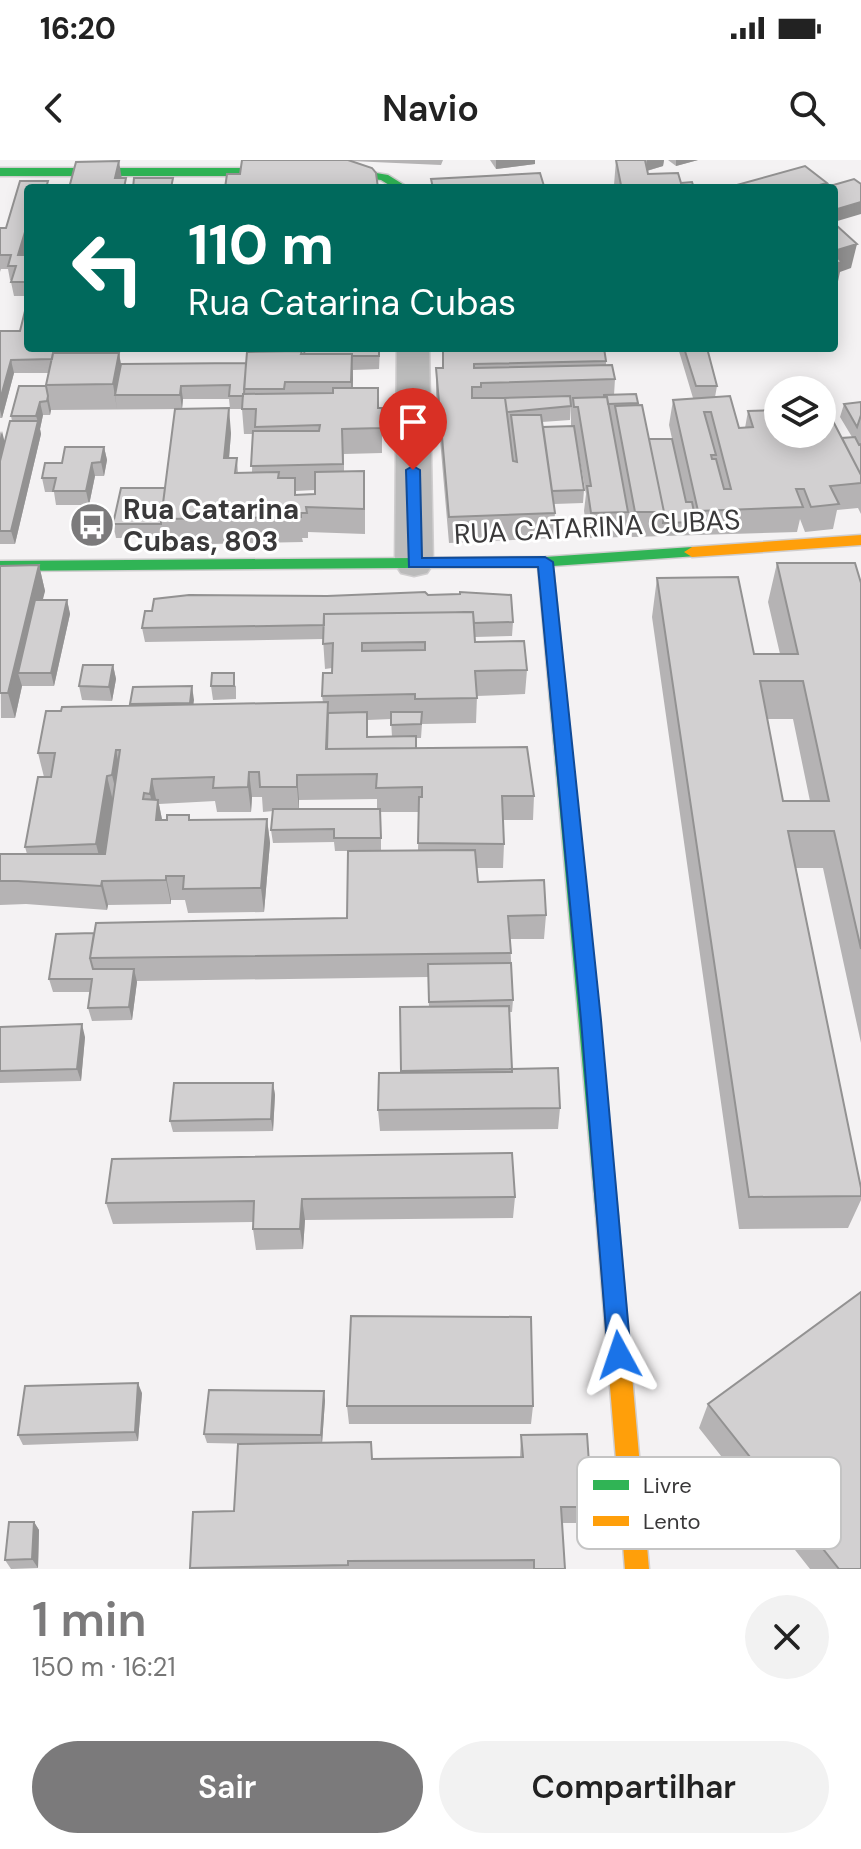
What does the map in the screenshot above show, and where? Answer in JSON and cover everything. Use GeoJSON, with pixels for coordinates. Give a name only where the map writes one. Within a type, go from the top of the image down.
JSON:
{"type":"FeatureCollection","features":[{"type":"Feature","properties":{"kind":"street"},"geometry":{"type":"LineString","coordinates":[[0,172],[347,172],[382,176],[399,184]]}},
{"type":"Feature","properties":{"kind":"street"},"geometry":{"type":"LineString","coordinates":[[413,352],[414,564]]}},
{"type":"Feature","properties":{"kind":"street","name":"RUA CATARINA CUBAS"},"geometry":{"type":"LineString","coordinates":[[0,566],[545,562],[861,540]]}},
{"type":"Feature","properties":{"kind":"street"},"geometry":{"type":"LineString","coordinates":[[545,562],[591,1020],[628,1457]]}},
{"type":"Feature","properties":{"kind":"street"},"geometry":{"type":"LineString","coordinates":[[635,1549],[637,1569]]}},
{"type":"Feature","properties":{"kind":"building"},"geometry":{"type":"Polygon","coordinates":[[[242,160],[348,160],[372,168],[377,184],[226,184],[227,174],[240,174],[242,160]]]}},
{"type":"Feature","properties":{"kind":"building"},"geometry":{"type":"Polygon","coordinates":[[[616,160],[645,160],[648,174],[678,173],[681,183],[693,184],[621,184],[616,160]]]}},
{"type":"Feature","properties":{"kind":"building"},"geometry":{"type":"Polygon","coordinates":[[[119,161],[115,178],[126,178],[125,184],[70,184],[76,162],[119,161]]]}},
{"type":"Feature","properties":{"kind":"building"},"geometry":{"type":"Polygon","coordinates":[[[805,166],[827,183],[823,184],[740,184],[805,166]]]}},
{"type":"Feature","properties":{"kind":"building"},"geometry":{"type":"Polygon","coordinates":[[[540,173],[543,184],[432,184],[431,179],[540,173]]]}},
{"type":"Feature","properties":{"kind":"building"},"geometry":{"type":"Polygon","coordinates":[[[134,178],[173,178],[172,184],[133,184],[134,178]]]}},
{"type":"Feature","properties":{"kind":"building"},"geometry":{"type":"Polygon","coordinates":[[[854,179],[861,184],[861,202],[838,209],[837,184],[854,179]]]}},
{"type":"Feature","properties":{"kind":"building"},"geometry":{"type":"Polygon","coordinates":[[[20,181],[48,181],[47,184],[24,184],[24,235],[18,255],[24,255],[24,282],[11,282],[16,266],[8,266],[11,255],[0,255],[0,228],[6,228],[20,181]]]}},
{"type":"Feature","properties":{"kind":"building"},"geometry":{"type":"Polygon","coordinates":[[[838,227],[857,244],[838,250],[838,227]]]}},
{"type":"Feature","properties":{"kind":"building"},"geometry":{"type":"Polygon","coordinates":[[[24,315],[24,352],[58,353],[53,353],[52,359],[11,360],[0,400],[0,331],[20,331],[24,315]]]}},
{"type":"Feature","properties":{"kind":"building"},"geometry":{"type":"Polygon","coordinates":[[[247,352],[352,354],[351,382],[285,382],[284,389],[244,389],[247,352]]]}},
{"type":"Feature","properties":{"kind":"building"},"geometry":{"type":"Polygon","coordinates":[[[379,352],[379,356],[352,354],[304,354],[379,352]]]}},
{"type":"Feature","properties":{"kind":"building"},"geometry":{"type":"Polygon","coordinates":[[[443,352],[605,352],[606,361],[474,364],[474,368],[612,365],[615,379],[481,383],[481,387],[472,387],[472,398],[505,398],[513,461],[517,462],[511,415],[541,415],[555,513],[449,517],[436,368],[443,368],[443,352]]]}},
{"type":"Feature","properties":{"kind":"building"},"geometry":{"type":"Polygon","coordinates":[[[685,352],[708,352],[717,386],[696,386],[685,352]]]}},
{"type":"Feature","properties":{"kind":"building"},"geometry":{"type":"Polygon","coordinates":[[[53,353],[119,353],[113,384],[46,385],[53,353]]]}},
{"type":"Feature","properties":{"kind":"building"},"geometry":{"type":"Polygon","coordinates":[[[246,363],[243,396],[229,396],[230,385],[181,386],[180,395],[115,395],[121,364],[246,363]]]}},
{"type":"Feature","properties":{"kind":"building"},"geometry":{"type":"Polygon","coordinates":[[[19,386],[46,386],[47,401],[40,402],[36,416],[11,416],[19,386]]]}},
{"type":"Feature","properties":{"kind":"building"},"geometry":{"type":"Polygon","coordinates":[[[333,388],[378,388],[378,408],[382,408],[381,428],[342,429],[343,464],[251,466],[253,431],[319,431],[320,425],[255,427],[256,409],[242,409],[243,394],[333,393],[333,388]]]}},
{"type":"Feature","properties":{"kind":"building"},"geometry":{"type":"Polygon","coordinates":[[[636,394],[638,403],[608,404],[607,397],[604,397],[604,395],[636,394]]]}},
{"type":"Feature","properties":{"kind":"building"},"geometry":{"type":"Polygon","coordinates":[[[570,396],[571,406],[507,412],[503,398],[570,396]]]}},
{"type":"Feature","properties":{"kind":"building"},"geometry":{"type":"Polygon","coordinates":[[[730,396],[739,428],[753,427],[748,411],[764,410],[764,448],[836,448],[836,427],[861,475],[861,483],[830,486],[839,504],[811,507],[804,489],[796,489],[803,507],[698,511],[673,400],[730,396]],[[704,412],[716,455],[711,455],[712,459],[716,459],[724,489],[731,489],[711,412],[704,412]]]}},
{"type":"Feature","properties":{"kind":"building"},"geometry":{"type":"Polygon","coordinates":[[[607,397],[628,512],[591,513],[587,486],[591,486],[578,407],[574,407],[573,398],[607,397]]]}},
{"type":"Feature","properties":{"kind":"building"},"geometry":{"type":"Polygon","coordinates":[[[861,402],[861,415],[857,427],[844,404],[861,402]]]}},
{"type":"Feature","properties":{"kind":"building"},"geometry":{"type":"Polygon","coordinates":[[[642,405],[664,512],[635,512],[615,406],[642,405]]]}},
{"type":"Feature","properties":{"kind":"building"},"geometry":{"type":"Polygon","coordinates":[[[229,408],[224,458],[237,458],[235,473],[279,472],[278,478],[295,478],[295,495],[315,494],[315,472],[364,471],[364,509],[306,507],[307,513],[301,513],[301,517],[161,519],[175,409],[229,408]]]}},
{"type":"Feature","properties":{"kind":"building"},"geometry":{"type":"Polygon","coordinates":[[[10,421],[38,421],[11,531],[0,531],[0,461],[10,421]]]}},
{"type":"Feature","properties":{"kind":"building"},"geometry":{"type":"Polygon","coordinates":[[[574,426],[584,490],[552,491],[543,427],[574,426]]]}},
{"type":"Feature","properties":{"kind":"building"},"geometry":{"type":"Polygon","coordinates":[[[855,437],[861,444],[861,475],[842,438],[855,437]]]}},
{"type":"Feature","properties":{"kind":"building"},"geometry":{"type":"Polygon","coordinates":[[[649,439],[672,439],[686,502],[692,502],[696,522],[663,523],[664,512],[649,439]]]}},
{"type":"Feature","properties":{"kind":"building"},"geometry":{"type":"Polygon","coordinates":[[[65,447],[104,447],[101,462],[92,463],[86,491],[53,491],[56,478],[42,478],[45,463],[62,463],[65,447]]]}},
{"type":"Feature","properties":{"kind":"building"},"geometry":{"type":"Polygon","coordinates":[[[121,488],[165,488],[161,524],[113,524],[121,488]]]}},
{"type":"Feature","properties":{"kind":"building"},"geometry":{"type":"Polygon","coordinates":[[[777,563],[855,563],[861,583],[861,949],[834,831],[788,831],[861,1196],[749,1197],[657,578],[738,577],[754,654],[798,654],[777,563]],[[760,681],[783,801],[829,801],[803,681],[760,681]]]}},
{"type":"Feature","properties":{"kind":"building"},"geometry":{"type":"Polygon","coordinates":[[[39,565],[8,693],[0,693],[0,566],[39,565]]]}},
{"type":"Feature","properties":{"kind":"building"},"geometry":{"type":"Polygon","coordinates":[[[425,592],[428,595],[460,592],[511,595],[513,622],[474,623],[473,612],[324,614],[324,625],[142,628],[145,611],[152,611],[154,599],[189,595],[327,596],[425,592]]]}},
{"type":"Feature","properties":{"kind":"building"},"geometry":{"type":"Polygon","coordinates":[[[35,600],[67,600],[51,673],[18,673],[35,600]]]}},
{"type":"Feature","properties":{"kind":"building"},"geometry":{"type":"Polygon","coordinates":[[[473,612],[475,642],[524,641],[527,670],[475,671],[477,698],[415,699],[415,694],[322,696],[323,673],[332,673],[333,643],[323,644],[324,614],[473,612]],[[425,642],[362,643],[362,651],[425,650],[425,642]]]}},
{"type":"Feature","properties":{"kind":"building"},"geometry":{"type":"Polygon","coordinates":[[[83,665],[113,665],[109,687],[79,686],[83,665]]]}},
{"type":"Feature","properties":{"kind":"building"},"geometry":{"type":"Polygon","coordinates":[[[212,673],[234,673],[234,686],[211,686],[212,673]]]}},
{"type":"Feature","properties":{"kind":"building"},"geometry":{"type":"Polygon","coordinates":[[[192,686],[190,703],[130,704],[133,687],[192,686]]]}},
{"type":"Feature","properties":{"kind":"building"},"geometry":{"type":"Polygon","coordinates":[[[328,702],[326,749],[527,747],[534,796],[502,796],[504,844],[418,843],[422,787],[376,788],[377,774],[297,775],[297,787],[260,787],[259,772],[249,772],[248,787],[213,788],[214,777],[152,779],[150,794],[144,793],[143,799],[158,800],[156,820],[167,820],[167,815],[189,815],[189,820],[267,819],[261,888],[183,889],[184,876],[166,876],[166,880],[102,881],[101,886],[0,881],[0,854],[105,854],[120,750],[116,750],[112,775],[107,776],[96,844],[25,847],[38,777],[51,777],[55,753],[38,753],[46,711],[61,711],[62,707],[328,702]]]}},
{"type":"Feature","properties":{"kind":"building"},"geometry":{"type":"Polygon","coordinates":[[[367,712],[367,737],[416,736],[416,748],[327,749],[328,713],[367,712]]]}},
{"type":"Feature","properties":{"kind":"building"},"geometry":{"type":"Polygon","coordinates":[[[391,712],[422,712],[421,724],[391,725],[391,712]]]}},
{"type":"Feature","properties":{"kind":"building"},"geometry":{"type":"Polygon","coordinates":[[[273,809],[380,809],[381,838],[334,838],[334,829],[271,830],[273,809]]]}},
{"type":"Feature","properties":{"kind":"building"},"geometry":{"type":"Polygon","coordinates":[[[475,850],[478,882],[544,880],[546,915],[508,916],[511,953],[90,958],[96,923],[347,918],[348,851],[475,850]]]}},
{"type":"Feature","properties":{"kind":"building"},"geometry":{"type":"Polygon","coordinates":[[[94,933],[90,958],[93,969],[134,969],[129,1007],[88,1008],[92,979],[49,979],[56,934],[94,933]]]}},
{"type":"Feature","properties":{"kind":"building"},"geometry":{"type":"Polygon","coordinates":[[[511,963],[513,1000],[429,1002],[428,964],[511,963]]]}},
{"type":"Feature","properties":{"kind":"building"},"geometry":{"type":"Polygon","coordinates":[[[509,1006],[512,1069],[401,1071],[400,1007],[509,1006]]]}},
{"type":"Feature","properties":{"kind":"building"},"geometry":{"type":"Polygon","coordinates":[[[82,1024],[77,1069],[0,1071],[0,1027],[82,1024]]]}},
{"type":"Feature","properties":{"kind":"building"},"geometry":{"type":"Polygon","coordinates":[[[558,1068],[560,1108],[378,1110],[379,1073],[512,1072],[512,1069],[558,1068]]]}},
{"type":"Feature","properties":{"kind":"building"},"geometry":{"type":"Polygon","coordinates":[[[174,1083],[273,1083],[271,1119],[170,1121],[174,1083]]]}},
{"type":"Feature","properties":{"kind":"building"},"geometry":{"type":"Polygon","coordinates":[[[512,1153],[515,1197],[302,1199],[300,1229],[253,1229],[254,1201],[106,1203],[112,1159],[512,1153]]]}},
{"type":"Feature","properties":{"kind":"building"},"geometry":{"type":"Polygon","coordinates":[[[861,1292],[861,1569],[839,1569],[823,1549],[841,1549],[841,1457],[750,1457],[708,1404],[861,1292]]]}},
{"type":"Feature","properties":{"kind":"building"},"geometry":{"type":"Polygon","coordinates":[[[351,1316],[531,1317],[533,1406],[347,1406],[351,1316]]]}},
{"type":"Feature","properties":{"kind":"building"},"geometry":{"type":"Polygon","coordinates":[[[138,1383],[135,1432],[18,1435],[25,1386],[138,1383]]]}},
{"type":"Feature","properties":{"kind":"building"},"geometry":{"type":"Polygon","coordinates":[[[209,1390],[324,1391],[321,1435],[204,1434],[209,1390]]]}},
{"type":"Feature","properties":{"kind":"building"},"geometry":{"type":"Polygon","coordinates":[[[587,1434],[589,1457],[577,1457],[577,1507],[561,1507],[565,1569],[534,1569],[534,1560],[348,1561],[348,1565],[190,1568],[193,1512],[234,1511],[238,1444],[371,1442],[372,1459],[523,1457],[521,1435],[587,1434]]]}},
{"type":"Feature","properties":{"kind":"building"},"geometry":{"type":"Polygon","coordinates":[[[9,1522],[34,1522],[32,1559],[5,1560],[9,1522]]]}},
{"type":"Feature","properties":{"kind":"traffic: fast"},"geometry":{"type":"LineString","coordinates":[[0,172],[347,172],[384,177],[396,184]]}},
{"type":"Feature","properties":{"kind":"traffic: fast"},"geometry":{"type":"LineString","coordinates":[[0,566],[545,562],[692,552]]}},
{"type":"Feature","properties":{"kind":"traffic: fast"},"geometry":{"type":"LineString","coordinates":[[545,562],[607,1216]]}},
{"type":"Feature","properties":{"kind":"traffic: slow"},"geometry":{"type":"LineString","coordinates":[[692,552],[861,540]]}},
{"type":"Feature","properties":{"kind":"traffic: slow"},"geometry":{"type":"LineString","coordinates":[[607,1216],[627,1457]]}},
{"type":"Feature","properties":{"kind":"traffic: slow"},"geometry":{"type":"LineString","coordinates":[[635,1549],[637,1569]]}},
{"type":"Feature","properties":{"kind":"place","name":"Rua Catarina Cubas, 803"},"geometry":{"type":"Point","coordinates":[92,525]}},
{"type":"Feature","properties":{"kind":"route"},"geometry":{"type":"LineString","coordinates":[[413,470],[414,564],[545,562],[591,1020],[619,1355]]}}]}
